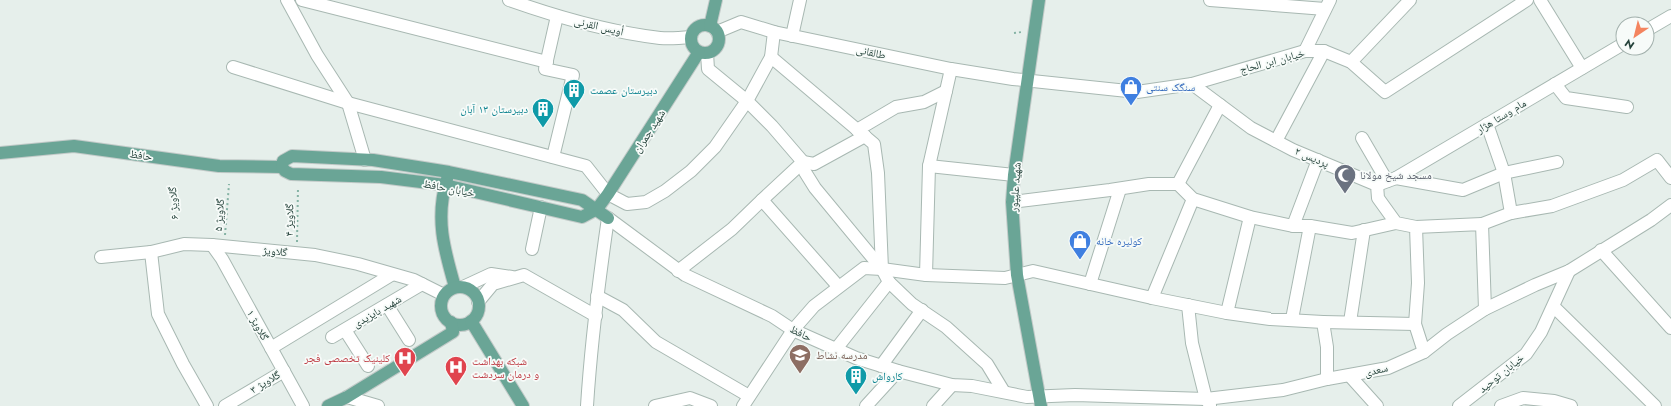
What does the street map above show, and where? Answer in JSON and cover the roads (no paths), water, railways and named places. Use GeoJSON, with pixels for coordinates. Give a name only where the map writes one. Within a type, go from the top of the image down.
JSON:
{"type":"FeatureCollection","features":[{"type":"Feature","properties":{"kind":"main road"},"geometry":{"type":"LineString","coordinates":[[714,29],[716,0]]}},
{"type":"Feature","properties":{"kind":"main road","name":"شهید علیپور"},"geometry":{"type":"LineString","coordinates":[[1039,0],[1014,175],[1012,202],[1017,275],[1040,402]]}},
{"type":"Feature","properties":{"kind":"main road"},"geometry":{"type":"LineString","coordinates":[[706,25],[714,29],[719,36],[718,45],[715,49],[703,53],[692,46],[691,37],[698,27],[706,25]]}},
{"type":"Feature","properties":{"kind":"main road","name":"شهید چمران"},"geometry":{"type":"LineString","coordinates":[[597,209],[703,53]]}},
{"type":"Feature","properties":{"kind":"main road","name":"حافظ"},"geometry":{"type":"LineString","coordinates":[[0,153],[74,146],[219,166],[282,167]]}},
{"type":"Feature","properties":{"kind":"main road"},"geometry":{"type":"LineString","coordinates":[[282,167],[283,161],[292,156],[384,162],[449,172],[582,200],[608,218]]}},
{"type":"Feature","properties":{"kind":"main road"},"geometry":{"type":"LineString","coordinates":[[356,176],[360,171],[360,160]]}},
{"type":"Feature","properties":{"kind":"main road"},"geometry":{"type":"LineString","coordinates":[[381,177],[373,174],[372,168],[376,163],[384,162]]}},
{"type":"Feature","properties":{"kind":"main road","name":"خیابان حافظ"},"geometry":{"type":"LineString","coordinates":[[282,167],[285,171],[298,175],[381,177],[445,185],[582,217],[597,209]]}},
{"type":"Feature","properties":{"kind":"main road"},"geometry":{"type":"LineString","coordinates":[[449,172],[445,185],[441,222],[443,247],[459,287]]}},
{"type":"Feature","properties":{"kind":"main road"},"geometry":{"type":"LineString","coordinates":[[459,287],[473,292],[478,302],[478,309],[475,316],[471,321],[464,324],[451,322],[442,312],[441,303],[444,295],[459,287]]}},
{"type":"Feature","properties":{"kind":"main road"},"geometry":{"type":"LineString","coordinates":[[471,321],[523,406]]}},
{"type":"Feature","properties":{"kind":"main road"},"geometry":{"type":"LineString","coordinates":[[328,406],[347,397],[452,332],[451,322]]}},
{"type":"Feature","properties":{"kind":"street"},"geometry":{"type":"LineString","coordinates":[[287,0],[317,55],[348,103],[360,160]]}},
{"type":"Feature","properties":{"kind":"street"},"geometry":{"type":"LineString","coordinates":[[302,0],[547,62]]}},
{"type":"Feature","properties":{"kind":"street","name":"أویس القرنی"},"geometry":{"type":"LineString","coordinates":[[509,0],[524,2],[557,16],[662,38],[691,37]]}},
{"type":"Feature","properties":{"kind":"street"},"geometry":{"type":"LineString","coordinates":[[792,36],[800,0]]}},
{"type":"Feature","properties":{"kind":"street"},"geometry":{"type":"LineString","coordinates":[[1210,0],[1327,4],[1305,51]]}},
{"type":"Feature","properties":{"kind":"street"},"geometry":{"type":"LineString","coordinates":[[1351,62],[1410,0]]}},
{"type":"Feature","properties":{"kind":"street","name":"خیابان ابن الحاج"},"geometry":{"type":"LineString","coordinates":[[1028,80],[1137,92],[1192,84],[1305,51],[1324,51],[1351,62],[1384,92],[1527,0]]}},
{"type":"Feature","properties":{"kind":"street"},"geometry":{"type":"LineString","coordinates":[[1540,0],[1582,68]]}},
{"type":"Feature","properties":{"kind":"street"},"geometry":{"type":"LineString","coordinates":[[553,157],[573,75],[545,69],[557,16]]}},
{"type":"Feature","properties":{"kind":"street"},"geometry":{"type":"LineString","coordinates":[[1655,25],[1671,16]]}},
{"type":"Feature","properties":{"kind":"street","name":"طالقانی"},"geometry":{"type":"LineString","coordinates":[[714,29],[741,22],[774,32],[951,69],[1028,80]]}},
{"type":"Feature","properties":{"kind":"street"},"geometry":{"type":"LineString","coordinates":[[233,67],[348,103],[586,166],[608,194],[628,204],[646,202],[664,191],[691,171],[714,147],[747,101],[771,57],[774,32]]}},
{"type":"Feature","properties":{"kind":"street","name":"مام وستا هژار"},"geometry":{"type":"LineString","coordinates":[[1387,182],[1615,49]]}},
{"type":"Feature","properties":{"kind":"street"},"geometry":{"type":"LineString","coordinates":[[1276,141],[1324,51]]}},
{"type":"Feature","properties":{"kind":"street"},"geometry":{"type":"LineString","coordinates":[[703,53],[708,69],[747,101],[772,126],[803,162],[805,172],[815,188],[882,269],[889,282],[912,304],[946,327],[987,364],[1004,392]]}},
{"type":"Feature","properties":{"kind":"street"},"geometry":{"type":"LineString","coordinates":[[771,57],[874,144],[878,173],[882,269]]}},
{"type":"Feature","properties":{"kind":"street"},"geometry":{"type":"LineString","coordinates":[[926,275],[928,166],[951,69]]}},
{"type":"Feature","properties":{"kind":"street","name":"پردیس ۲"},"geometry":{"type":"LineString","coordinates":[[1192,84],[1251,128],[1276,141],[1318,160],[1387,182],[1463,190],[1504,173],[1557,162]]}},
{"type":"Feature","properties":{"kind":"street"},"geometry":{"type":"LineString","coordinates":[[1555,84],[1566,98],[1627,107]]}},
{"type":"Feature","properties":{"kind":"street"},"geometry":{"type":"LineString","coordinates":[[803,162],[814,164],[861,133],[896,107],[924,102],[946,91]]}},
{"type":"Feature","properties":{"kind":"street"},"geometry":{"type":"LineString","coordinates":[[1178,184],[1220,105]]}},
{"type":"Feature","properties":{"kind":"street"},"geometry":{"type":"LineString","coordinates":[[1488,124],[1504,173],[1511,213]]}},
{"type":"Feature","properties":{"kind":"street"},"geometry":{"type":"LineString","coordinates":[[1362,138],[1387,182],[1378,198],[1396,223]]}},
{"type":"Feature","properties":{"kind":"street"},"geometry":{"type":"LineString","coordinates":[[1293,226],[1318,160]]}},
{"type":"Feature","properties":{"kind":"street"},"geometry":{"type":"LineString","coordinates":[[1012,202],[1149,184],[1178,184],[1193,198],[1250,217],[1293,226],[1310,226],[1352,232],[1396,223],[1416,226],[1482,224],[1511,213],[1552,206],[1623,180],[1657,160],[1671,178]]}},
{"type":"Feature","properties":{"kind":"street"},"geometry":{"type":"LineString","coordinates":[[678,271],[732,229],[803,162]]}},
{"type":"Feature","properties":{"kind":"street"},"geometry":{"type":"LineString","coordinates":[[928,166],[1014,175]]}},
{"type":"Feature","properties":{"kind":"street"},"geometry":{"type":"LineString","coordinates":[[1090,284],[1120,189]]}},
{"type":"Feature","properties":{"kind":"street"},"geometry":{"type":"LineString","coordinates":[[1152,298],[1193,198]]}},
{"type":"Feature","properties":{"kind":"street"},"geometry":{"type":"LineString","coordinates":[[762,200],[838,286]]}},
{"type":"Feature","properties":{"kind":"street","name":"سعدی"},"geometry":{"type":"LineString","coordinates":[[1040,402],[1075,395],[1209,403],[1282,390],[1327,379],[1388,368],[1424,352],[1447,334],[1486,309],[1535,285],[1569,271],[1651,220],[1671,205]]}},
{"type":"Feature","properties":{"kind":"street"},"geometry":{"type":"LineString","coordinates":[[532,248],[541,207]]}},
{"type":"Feature","properties":{"kind":"street"},"geometry":{"type":"LineString","coordinates":[[1227,313],[1250,217]]}},
{"type":"Feature","properties":{"kind":"street"},"geometry":{"type":"LineString","coordinates":[[587,406],[589,369],[597,296],[608,218]]}},
{"type":"Feature","properties":{"kind":"street","name":"حافظ"},"geometry":{"type":"LineString","coordinates":[[608,218],[684,275],[772,316],[793,330],[856,358],[952,385],[972,386],[1004,392],[1026,402],[1040,402]]}},
{"type":"Feature","properties":{"kind":"street"},"geometry":{"type":"LineString","coordinates":[[1482,224],[1486,309]]}},
{"type":"Feature","properties":{"kind":"street"},"geometry":{"type":"LineString","coordinates":[[1292,319],[1310,226]]}},
{"type":"Feature","properties":{"kind":"street"},"geometry":{"type":"LineString","coordinates":[[1416,226],[1418,283],[1415,324],[1424,352]]}},
{"type":"Feature","properties":{"kind":"street"},"geometry":{"type":"LineString","coordinates":[[1350,322],[1364,230]]}},
{"type":"Feature","properties":{"kind":"street","name":"گلاویژ"},"geometry":{"type":"LineString","coordinates":[[101,257],[151,252],[184,244],[316,255],[358,264],[414,280],[444,295]]}},
{"type":"Feature","properties":{"kind":"street","name":"گلاویژ ۱"},"geometry":{"type":"LineString","coordinates":[[218,246],[222,259],[303,406]]}},
{"type":"Feature","properties":{"kind":"street"},"geometry":{"type":"LineString","coordinates":[[1601,250],[1671,328]]}},
{"type":"Feature","properties":{"kind":"street"},"geometry":{"type":"LineString","coordinates":[[151,252],[158,314],[183,364],[208,406]]}},
{"type":"Feature","properties":{"kind":"street"},"geometry":{"type":"LineString","coordinates":[[597,296],[624,310],[656,342],[746,401],[793,330],[814,306],[838,286],[864,268],[926,275],[1005,278],[1033,271],[1188,306],[1270,319],[1415,324]]}},
{"type":"Feature","properties":{"kind":"street","name":"خیابان توحید"},"geometry":{"type":"LineString","coordinates":[[1459,406],[1526,354],[1541,332],[1554,307],[1569,271]]}},
{"type":"Feature","properties":{"kind":"street"},"geometry":{"type":"LineString","coordinates":[[271,348],[391,274]]}},
{"type":"Feature","properties":{"kind":"street"},"geometry":{"type":"LineString","coordinates":[[459,287],[491,274],[520,276],[596,316]]}},
{"type":"Feature","properties":{"kind":"street"},"geometry":{"type":"LineString","coordinates":[[478,302],[493,284],[520,276]]}},
{"type":"Feature","properties":{"kind":"street"},"geometry":{"type":"LineString","coordinates":[[836,349],[889,282]]}},
{"type":"Feature","properties":{"kind":"street","name":"شهید بایزیدی"},"geometry":{"type":"LineString","coordinates":[[332,337],[422,284]]}},
{"type":"Feature","properties":{"kind":"street"},"geometry":{"type":"LineString","coordinates":[[387,305],[409,340]]}},
{"type":"Feature","properties":{"kind":"street"},"geometry":{"type":"LineString","coordinates":[[1188,306],[1192,343],[1209,403]]}},
{"type":"Feature","properties":{"kind":"street"},"geometry":{"type":"LineString","coordinates":[[1554,307],[1654,406]]}},
{"type":"Feature","properties":{"kind":"street"},"geometry":{"type":"LineString","coordinates":[[881,366],[922,310]]}},
{"type":"Feature","properties":{"kind":"street"},"geometry":{"type":"LineString","coordinates":[[1323,322],[1326,347],[1327,379]]}},
{"type":"Feature","properties":{"kind":"street"},"geometry":{"type":"LineString","coordinates":[[345,330],[368,366]]}},
{"type":"Feature","properties":{"kind":"street","name":"گلاویژ ۳"},"geometry":{"type":"LineString","coordinates":[[225,406],[284,371]]}},
{"type":"Feature","properties":{"kind":"street"},"geometry":{"type":"LineString","coordinates":[[866,406],[898,371]]}},
{"type":"Feature","properties":{"kind":"street"},"geometry":{"type":"LineString","coordinates":[[1350,376],[1377,406]]}},
{"type":"Feature","properties":{"kind":"street"},"geometry":{"type":"LineString","coordinates":[[933,406],[952,385]]}},
{"type":"Feature","properties":{"kind":"street"},"geometry":{"type":"LineString","coordinates":[[347,397],[378,406]]}},
{"type":"Feature","properties":{"kind":"street"},"geometry":{"type":"LineString","coordinates":[[655,406],[690,398],[711,406]]}},
{"type":"Feature","properties":{"kind":"street"},"geometry":{"type":"LineString","coordinates":[[1501,406],[1523,398],[1554,401],[1571,406]]}},
{"type":"Feature","properties":{"kind":"place","name":"سنگک سنتی"},"geometry":{"type":"Point","coordinates":[1131,106]}},
{"type":"Feature","properties":{"kind":"place","name":"دبیرستان عصمت"},"geometry":{"type":"Point","coordinates":[574,110]}},
{"type":"Feature","properties":{"kind":"place","name":"دبیرستان ۱۳ آبان"},"geometry":{"type":"Point","coordinates":[543,128]}},
{"type":"Feature","properties":{"kind":"place","name":"مسجد شیخ مولانا"},"geometry":{"type":"Point","coordinates":[1345,194]}},
{"type":"Feature","properties":{"kind":"place","name":"کولیره خانه"},"geometry":{"type":"Point","coordinates":[1080,260]}},
{"type":"Feature","properties":{"kind":"place","name":"مدرسه نشاط"},"geometry":{"type":"Point","coordinates":[800,374]}},
{"type":"Feature","properties":{"kind":"place","name":"کلینیک تخصصی فجر"},"geometry":{"type":"Point","coordinates":[405,378]}},
{"type":"Feature","properties":{"kind":"place","name":"شبکه بهداشت و درمان سردشت"},"geometry":{"type":"Point","coordinates":[456,386]}},
{"type":"Feature","properties":{"kind":"place","name":"کارواش"},"geometry":{"type":"Point","coordinates":[856,396]}}]}
